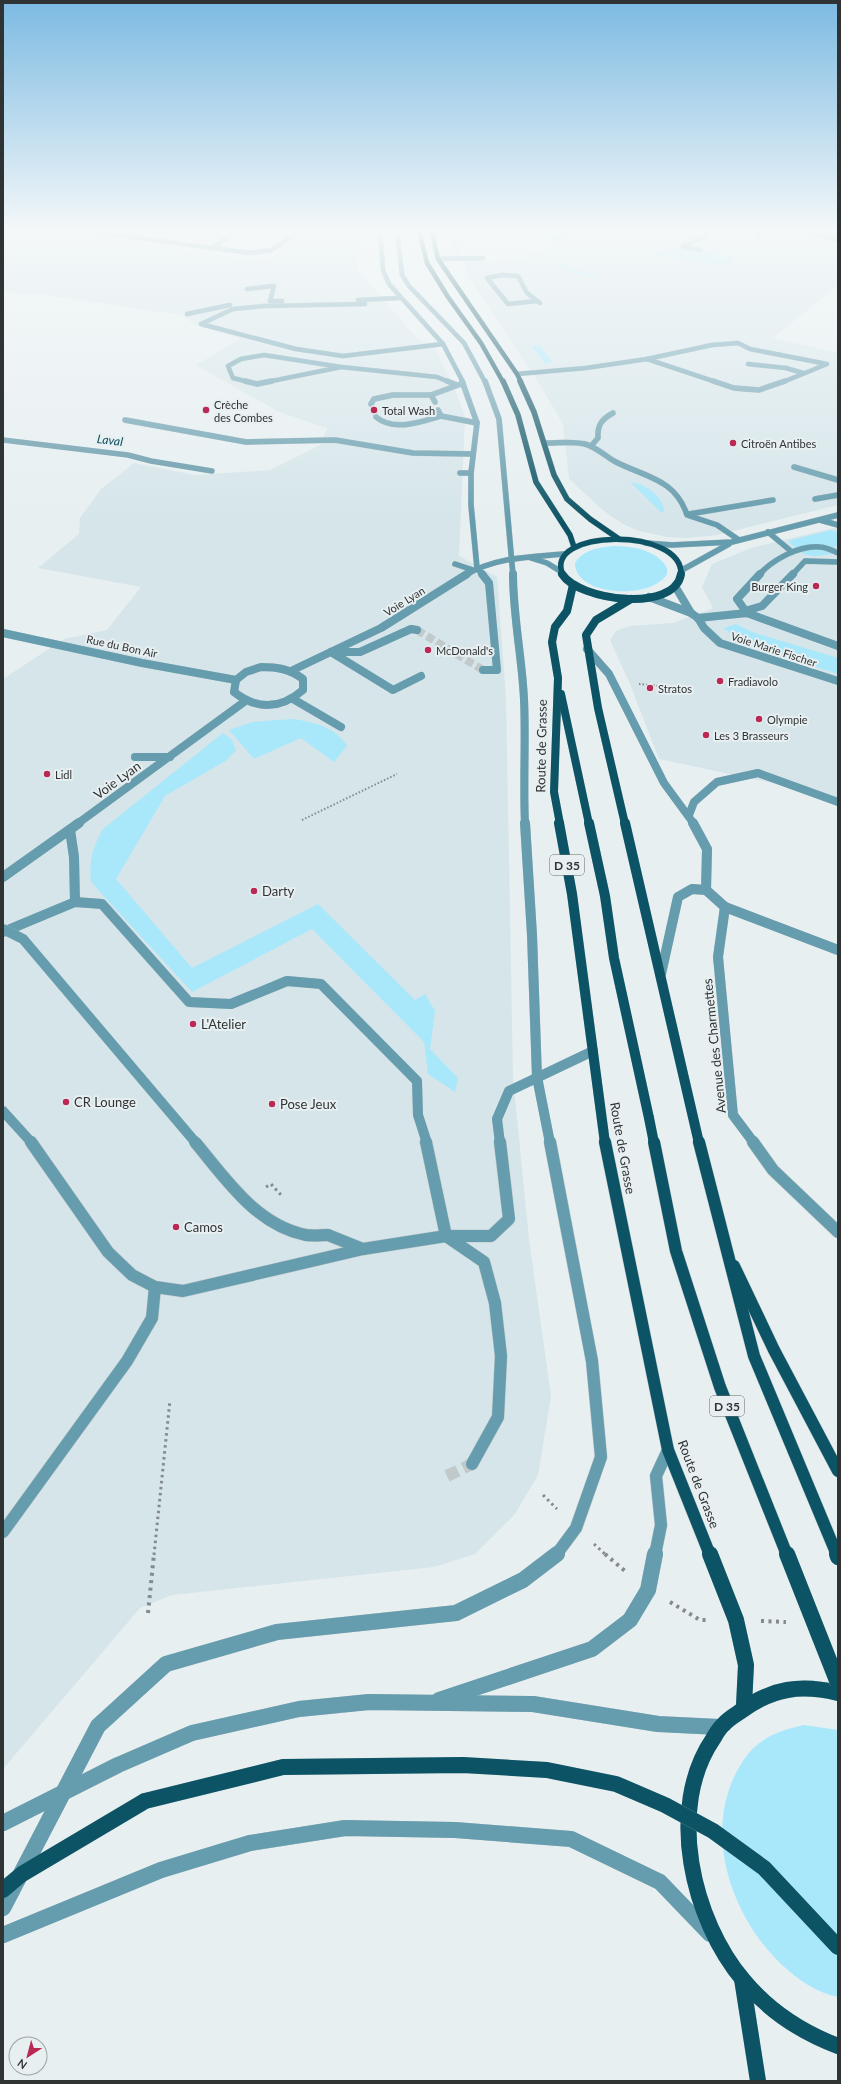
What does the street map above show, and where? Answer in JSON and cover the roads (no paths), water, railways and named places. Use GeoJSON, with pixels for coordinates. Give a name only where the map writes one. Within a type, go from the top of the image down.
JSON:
{"type":"FeatureCollection","features":[{"type":"Feature","properties":{"kind":"main road"},"geometry":{"type":"LineString","coordinates":[[470,328],[502,379],[518,415],[536,482],[570,535],[574,547]]}},
{"type":"Feature","properties":{"kind":"main road"},"geometry":{"type":"LineString","coordinates":[[486,328],[517,374],[534,412],[545,443],[554,476],[568,498],[590,519],[619,539]]}},
{"type":"Feature","properties":{"kind":"main road"},"geometry":{"type":"LineString","coordinates":[[619,539],[646,543],[670,555],[678,562],[682,570],[681,578],[675,586],[664,592],[649,597],[630,599],[597,594],[573,585],[560,572],[560,562],[564,554],[574,547],[588,542],[619,539]]}},
{"type":"Feature","properties":{"kind":"main road","name":"Route de Grasse"},"geometry":{"type":"LineString","coordinates":[[573,585],[567,611],[556,627],[552,642],[558,678],[554,792],[572,894],[605,1142],[668,1450],[736,1620],[746,1665],[744,1705]]}},
{"type":"Feature","properties":{"kind":"main road"},"geometry":{"type":"LineString","coordinates":[[630,599],[596,620],[586,635],[586,649],[599,715],[661,974],[683,1079],[722,1238],[754,1356],[838,1557]]}},
{"type":"Feature","properties":{"kind":"main road","name":"D 35"},"geometry":{"type":"LineString","coordinates":[[558,678],[605,896],[614,958],[676,1251],[720,1387],[838,1683]]}},
{"type":"Feature","properties":{"kind":"main road"},"geometry":{"type":"LineString","coordinates":[[722,1238],[774,1350],[838,1471]]}},
{"type":"Feature","properties":{"kind":"main road"},"geometry":{"type":"LineString","coordinates":[[838,1693],[826,1690],[797,1688],[769,1693],[744,1705],[731,1715],[719,1727],[702,1754],[692,1786],[687,1822],[690,1861],[700,1901],[716,1941],[742,1980],[776,2015],[815,2039],[838,2046]]}},
{"type":"Feature","properties":{"kind":"main road"},"geometry":{"type":"LineString","coordinates":[[3,1890],[22,1874],[145,1801],[283,1767],[463,1765],[547,1770],[616,1784],[665,1805],[713,1831],[764,1868],[838,1947]]}},
{"type":"Feature","properties":{"kind":"main road"},"geometry":{"type":"LineString","coordinates":[[742,1980],[758,2081]]}},
{"type":"Feature","properties":{"kind":"street"},"geometry":{"type":"LineString","coordinates":[[212,328],[296,349],[343,356],[443,344]]}},
{"type":"Feature","properties":{"kind":"street"},"geometry":{"type":"LineString","coordinates":[[428,328],[443,344],[464,384],[477,423],[471,473],[471,505],[477,557],[474,569]]}},
{"type":"Feature","properties":{"kind":"street"},"geometry":{"type":"LineString","coordinates":[[3,1908],[98,1726],[166,1664],[277,1632],[456,1613],[523,1580],[556,1555],[576,1528],[602,1457],[592,1361],[537,1076],[532,935],[523,785],[524,699],[513,592],[512,558],[499,419],[486,383],[464,343],[450,328]]}},
{"type":"Feature","properties":{"kind":"street"},"geometry":{"type":"LineString","coordinates":[[517,374],[586,368],[647,359],[712,345],[738,343],[750,349],[827,364],[759,390],[734,388],[647,359]]}},
{"type":"Feature","properties":{"kind":"street"},"geometry":{"type":"LineString","coordinates":[[341,367],[258,384],[233,378],[228,366],[241,359],[264,355],[341,367],[437,377],[457,384],[464,384]]}},
{"type":"Feature","properties":{"kind":"street"},"geometry":{"type":"LineString","coordinates":[[748,364],[786,368],[803,373]]}},
{"type":"Feature","properties":{"kind":"street"},"geometry":{"type":"LineString","coordinates":[[371,404],[374,399],[385,396],[431,395],[457,384]]}},
{"type":"Feature","properties":{"kind":"street"},"geometry":{"type":"LineString","coordinates":[[431,395],[435,402]]}},
{"type":"Feature","properties":{"kind":"street"},"geometry":{"type":"LineString","coordinates":[[376,417],[387,423],[405,425],[440,413],[477,423]]}},
{"type":"Feature","properties":{"kind":"street"},"geometry":{"type":"LineString","coordinates":[[591,446],[598,438],[596,429],[602,420],[613,413]]}},
{"type":"Feature","properties":{"kind":"street"},"geometry":{"type":"LineString","coordinates":[[125,420],[246,442],[336,440],[413,453],[473,454]]}},
{"type":"Feature","properties":{"kind":"street"},"geometry":{"type":"LineString","coordinates":[[545,443],[568,442],[591,446],[617,463],[668,484],[686,508],[687,515]]}},
{"type":"Feature","properties":{"kind":"street"},"geometry":{"type":"LineString","coordinates":[[794,467],[838,480]]}},
{"type":"Feature","properties":{"kind":"street"},"geometry":{"type":"LineString","coordinates":[[460,473],[471,473]]}},
{"type":"Feature","properties":{"kind":"street"},"geometry":{"type":"LineString","coordinates":[[815,499],[838,495]]}},
{"type":"Feature","properties":{"kind":"street"},"geometry":{"type":"LineString","coordinates":[[687,515],[773,500]]}},
{"type":"Feature","properties":{"kind":"street"},"geometry":{"type":"LineString","coordinates":[[687,515],[717,525],[739,540]]}},
{"type":"Feature","properties":{"kind":"street"},"geometry":{"type":"LineString","coordinates":[[646,543],[672,545],[732,542],[838,515]]}},
{"type":"Feature","properties":{"kind":"street"},"geometry":{"type":"LineString","coordinates":[[818,520],[838,526]]}},
{"type":"Feature","properties":{"kind":"street"},"geometry":{"type":"LineString","coordinates":[[768,532],[792,552]]}},
{"type":"Feature","properties":{"kind":"street"},"geometry":{"type":"LineString","coordinates":[[682,570],[732,542]]}},
{"type":"Feature","properties":{"kind":"street"},"geometry":{"type":"LineString","coordinates":[[838,552],[820,547],[792,552],[768,565],[737,599],[746,612],[838,646]]}},
{"type":"Feature","properties":{"kind":"street","name":"Voie Lyan"},"geometry":{"type":"LineString","coordinates":[[293,670],[381,628],[474,569],[512,558],[564,554]]}},
{"type":"Feature","properties":{"kind":"street","name":"Voie Lyan"},"geometry":{"type":"LineString","coordinates":[[528,557],[547,563],[560,572]]}},
{"type":"Feature","properties":{"kind":"street"},"geometry":{"type":"LineString","coordinates":[[698,618],[746,612],[762,606],[805,561],[820,560],[838,562]]}},
{"type":"Feature","properties":{"kind":"street"},"geometry":{"type":"LineString","coordinates":[[455,564],[474,569],[489,583],[496,670],[483,670]]}},
{"type":"Feature","properties":{"kind":"street","name":"Voie Marie Fischer"},"geometry":{"type":"LineString","coordinates":[[675,586],[691,613]]}},
{"type":"Feature","properties":{"kind":"street","name":"Voie Marie Fischer"},"geometry":{"type":"LineString","coordinates":[[649,597],[691,613],[698,618],[704,628],[720,644],[838,681]]}},
{"type":"Feature","properties":{"kind":"street"},"geometry":{"type":"LineString","coordinates":[[771,622],[798,628],[838,641]]}},
{"type":"Feature","properties":{"kind":"street"},"geometry":{"type":"LineString","coordinates":[[331,652],[360,652],[411,629],[417,630]]}},
{"type":"Feature","properties":{"kind":"street","name":"Rue du Bon Air"},"geometry":{"type":"LineString","coordinates":[[3,633],[142,663],[236,680]]}},
{"type":"Feature","properties":{"kind":"street"},"geometry":{"type":"LineString","coordinates":[[586,649],[609,674],[664,783],[689,815],[707,849],[706,890]]}},
{"type":"Feature","properties":{"kind":"street"},"geometry":{"type":"LineString","coordinates":[[331,652],[393,690],[421,676]]}},
{"type":"Feature","properties":{"kind":"street"},"geometry":{"type":"LineString","coordinates":[[261,667],[278,667],[293,670],[303,679],[303,690],[293,700],[277,705],[260,706],[244,702],[234,692],[236,680],[246,672],[261,667]]}},
{"type":"Feature","properties":{"kind":"street"},"geometry":{"type":"LineString","coordinates":[[293,700],[341,727]]}},
{"type":"Feature","properties":{"kind":"street","name":"Voie Lyan"},"geometry":{"type":"LineString","coordinates":[[3,877],[70,830],[244,702]]}},
{"type":"Feature","properties":{"kind":"street"},"geometry":{"type":"LineString","coordinates":[[135,757],[170,757]]}},
{"type":"Feature","properties":{"kind":"street"},"geometry":{"type":"LineString","coordinates":[[689,815],[694,802],[717,782],[758,773],[838,802]]}},
{"type":"Feature","properties":{"kind":"street"},"geometry":{"type":"LineString","coordinates":[[70,830],[74,857],[75,902]]}},
{"type":"Feature","properties":{"kind":"street"},"geometry":{"type":"LineString","coordinates":[[661,974],[678,897],[692,889],[706,890],[725,907],[838,950]]}},
{"type":"Feature","properties":{"kind":"street"},"geometry":{"type":"LineString","coordinates":[[3,931],[75,902],[102,904],[189,1002],[231,1004],[287,981],[321,984],[417,1081],[418,1115],[430,1154],[446,1236],[484,1262],[495,1303],[501,1356],[498,1417],[472,1464]]}},
{"type":"Feature","properties":{"kind":"street","name":"Avenue des Charmettes"},"geometry":{"type":"LineString","coordinates":[[725,907],[718,958],[733,1115],[773,1170],[838,1232]]}},
{"type":"Feature","properties":{"kind":"street"},"geometry":{"type":"LineString","coordinates":[[3,931],[23,939],[245,1201],[276,1224],[307,1235],[328,1235],[363,1249]]}},
{"type":"Feature","properties":{"kind":"street"},"geometry":{"type":"LineString","coordinates":[[3,1111],[26,1135],[108,1252],[132,1275],[155,1286],[183,1291],[363,1249],[446,1236],[491,1236],[509,1219],[497,1119],[509,1091],[537,1076],[593,1051]]}},
{"type":"Feature","properties":{"kind":"street"},"geometry":{"type":"LineString","coordinates":[[3,1532],[127,1361],[152,1318],[155,1286]]}},
{"type":"Feature","properties":{"kind":"street"},"geometry":{"type":"LineString","coordinates":[[432,1702],[592,1649],[630,1620],[648,1590],[661,1525],[656,1476],[668,1450]]}},
{"type":"Feature","properties":{"kind":"street"},"geometry":{"type":"LineString","coordinates":[[3,1823],[62,1793],[192,1733],[299,1709],[369,1702],[534,1704],[658,1724],[719,1727]]}},
{"type":"Feature","properties":{"kind":"street"},"geometry":{"type":"LineString","coordinates":[[3,1935],[161,1870],[250,1843],[345,1828],[456,1830],[571,1839],[660,1882],[716,1941]]}},
{"type":"Feature","properties":{"kind":"waterway","name":"Laval"},"geometry":{"type":"LineString","coordinates":[[3,440],[128,455],[151,461],[212,471]]}},
{"type":"Feature","properties":{"kind":"tunnel"},"geometry":{"type":"LineString","coordinates":[[371,404],[376,417]]}},
{"type":"Feature","properties":{"kind":"tunnel"},"geometry":{"type":"LineString","coordinates":[[417,630],[483,670]]}},
{"type":"Feature","properties":{"kind":"tunnel"},"geometry":{"type":"LineString","coordinates":[[447,1476],[472,1464]]}},
{"type":"Feature","properties":{"kind":"place","name":"Crèche des Combes"},"geometry":{"type":"Point","coordinates":[206,410]}},
{"type":"Feature","properties":{"kind":"place","name":"Total Wash"},"geometry":{"type":"Point","coordinates":[374,410]}},
{"type":"Feature","properties":{"kind":"place","name":"Citroën Antibes"},"geometry":{"type":"Point","coordinates":[733,443]}},
{"type":"Feature","properties":{"kind":"place","name":"Burger King"},"geometry":{"type":"Point","coordinates":[816,586]}},
{"type":"Feature","properties":{"kind":"place","name":"McDonald's"},"geometry":{"type":"Point","coordinates":[428,650]}},
{"type":"Feature","properties":{"kind":"place","name":"Fradiavolo"},"geometry":{"type":"Point","coordinates":[720,681]}},
{"type":"Feature","properties":{"kind":"place","name":"Stratos"},"geometry":{"type":"Point","coordinates":[650,688]}},
{"type":"Feature","properties":{"kind":"place","name":"Olympie"},"geometry":{"type":"Point","coordinates":[759,719]}},
{"type":"Feature","properties":{"kind":"place","name":"Les 3 Brasseurs"},"geometry":{"type":"Point","coordinates":[706,735]}},
{"type":"Feature","properties":{"kind":"place","name":"Lidl"},"geometry":{"type":"Point","coordinates":[47,774]}},
{"type":"Feature","properties":{"kind":"place","name":"Darty"},"geometry":{"type":"Point","coordinates":[254,891]}},
{"type":"Feature","properties":{"kind":"place","name":"L'Atelier"},"geometry":{"type":"Point","coordinates":[193,1024]}},
{"type":"Feature","properties":{"kind":"place","name":"CR Lounge"},"geometry":{"type":"Point","coordinates":[66,1102]}},
{"type":"Feature","properties":{"kind":"place","name":"Pose Jeux"},"geometry":{"type":"Point","coordinates":[272,1104]}},
{"type":"Feature","properties":{"kind":"place","name":"Camos"},"geometry":{"type":"Point","coordinates":[176,1227]}}]}
